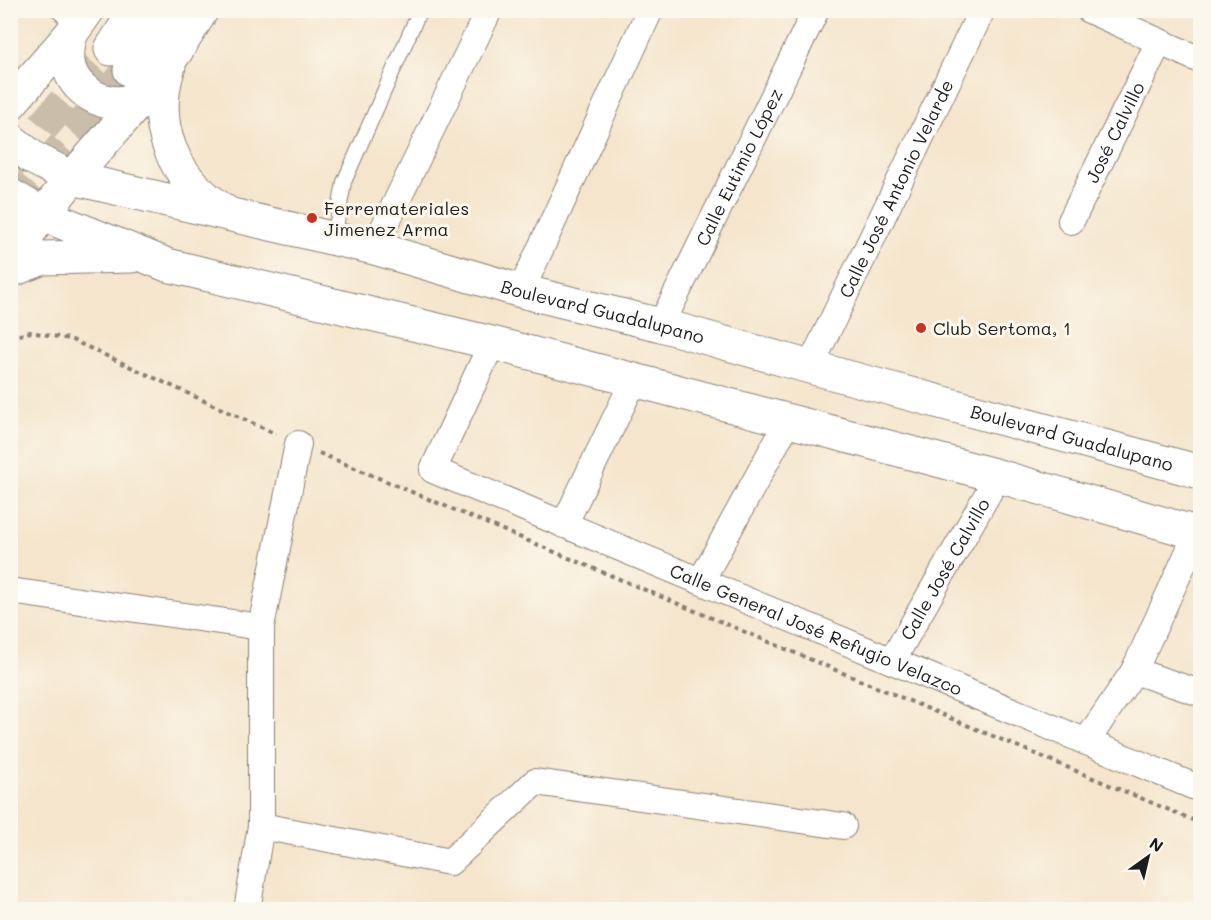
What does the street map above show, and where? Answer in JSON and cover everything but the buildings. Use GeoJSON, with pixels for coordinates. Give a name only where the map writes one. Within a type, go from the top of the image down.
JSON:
{"type":"FeatureCollection","features":[{"type":"Feature","properties":{"kind":"main road"},"geometry":{"type":"LineString","coordinates":[[73,20],[67,57],[74,79],[91,95],[101,100],[119,102],[136,98],[129,70],[136,10]]}},
{"type":"Feature","properties":{"kind":"main road"},"geometry":{"type":"LineString","coordinates":[[10,256],[45,215],[72,178],[129,70],[169,10]]}},
{"type":"Feature","properties":{"kind":"main road"},"geometry":{"type":"LineString","coordinates":[[202,10],[177,50],[169,68],[164,87],[163,125],[174,160],[195,189],[222,210],[238,218]]}},
{"type":"Feature","properties":{"kind":"main road"},"geometry":{"type":"LineString","coordinates":[[10,104],[73,20]]}},
{"type":"Feature","properties":{"kind":"main road"},"geometry":{"type":"LineString","coordinates":[[129,70],[177,50]]}},
{"type":"Feature","properties":{"kind":"main road","name":"Boulevard Guadalupano"},"geometry":{"type":"LineString","coordinates":[[10,139],[33,158],[72,178],[374,248],[521,291],[661,325],[1200,472]]}},
{"type":"Feature","properties":{"kind":"main road"},"geometry":{"type":"LineString","coordinates":[[10,195],[45,215],[167,265],[492,343],[998,476],[1199,532]]}},
{"type":"Feature","properties":{"kind":"main road"},"geometry":{"type":"LineString","coordinates":[[10,271],[43,258],[144,256]]}},
{"type":"Feature","properties":{"kind":"street"},"geometry":{"type":"LineString","coordinates":[[374,248],[489,10]]}},
{"type":"Feature","properties":{"kind":"street"},"geometry":{"type":"LineString","coordinates":[[521,291],[650,10]]}},
{"type":"Feature","properties":{"kind":"street","name":"Calle Eutimio López"},"geometry":{"type":"LineString","coordinates":[[661,325],[816,10]]}},
{"type":"Feature","properties":{"kind":"street","name":"Calle José Antonio Velarde"},"geometry":{"type":"LineString","coordinates":[[810,367],[982,10]]}},
{"type":"Feature","properties":{"kind":"street"},"geometry":{"type":"LineString","coordinates":[[1089,10],[1200,60]]}},
{"type":"Feature","properties":{"kind":"street","name":"José Calvillo"},"geometry":{"type":"LineString","coordinates":[[1071,221],[1159,42]]}},
{"type":"Feature","properties":{"kind":"street","name":"Calle General José Refugio Velazco"},"geometry":{"type":"LineString","coordinates":[[492,343],[433,470],[1200,789]]}},
{"type":"Feature","properties":{"kind":"street"},"geometry":{"type":"LineString","coordinates":[[564,525],[634,380]]}},
{"type":"Feature","properties":{"kind":"street"},"geometry":{"type":"LineString","coordinates":[[701,581],[788,421]]}},
{"type":"Feature","properties":{"kind":"street"},"geometry":{"type":"LineString","coordinates":[[247,909],[261,826],[261,627],[298,444]]}},
{"type":"Feature","properties":{"kind":"street","name":"Calle José Calvillo"},"geometry":{"type":"LineString","coordinates":[[892,661],[998,476]]}},
{"type":"Feature","properties":{"kind":"street"},"geometry":{"type":"LineString","coordinates":[[1086,742],[1134,671],[1199,532]]}},
{"type":"Feature","properties":{"kind":"street"},"geometry":{"type":"LineString","coordinates":[[10,591],[261,627]]}},
{"type":"Feature","properties":{"kind":"street"},"geometry":{"type":"LineString","coordinates":[[1134,671],[1200,693]]}},
{"type":"Feature","properties":{"kind":"street"},"geometry":{"type":"LineString","coordinates":[[261,826],[450,862],[535,782],[843,826]]}},
{"type":"Feature","properties":{"kind":"lane"},"geometry":{"type":"LineString","coordinates":[[334,239],[344,182],[420,10]]}},
{"type":"Feature","properties":{"kind":"path"},"geometry":{"type":"LineString","coordinates":[[10,338],[30,332],[70,339],[298,444],[1200,823]]}},
{"type":"Feature","properties":{"kind":"tunnel"},"geometry":{"type":"LineString","coordinates":[[10,164],[111,49]]}},
{"type":"Feature","properties":{"kind":"tunnel"},"geometry":{"type":"LineString","coordinates":[[10,208],[130,70]]}},
{"type":"Feature","properties":{"kind":"place","name":"Ferremateriales Jimenez Arma"},"geometry":{"type":"Point","coordinates":[312,218]}},
{"type":"Feature","properties":{"kind":"place","name":"Club Sertoma, 1"},"geometry":{"type":"Point","coordinates":[921,328]}}]}
